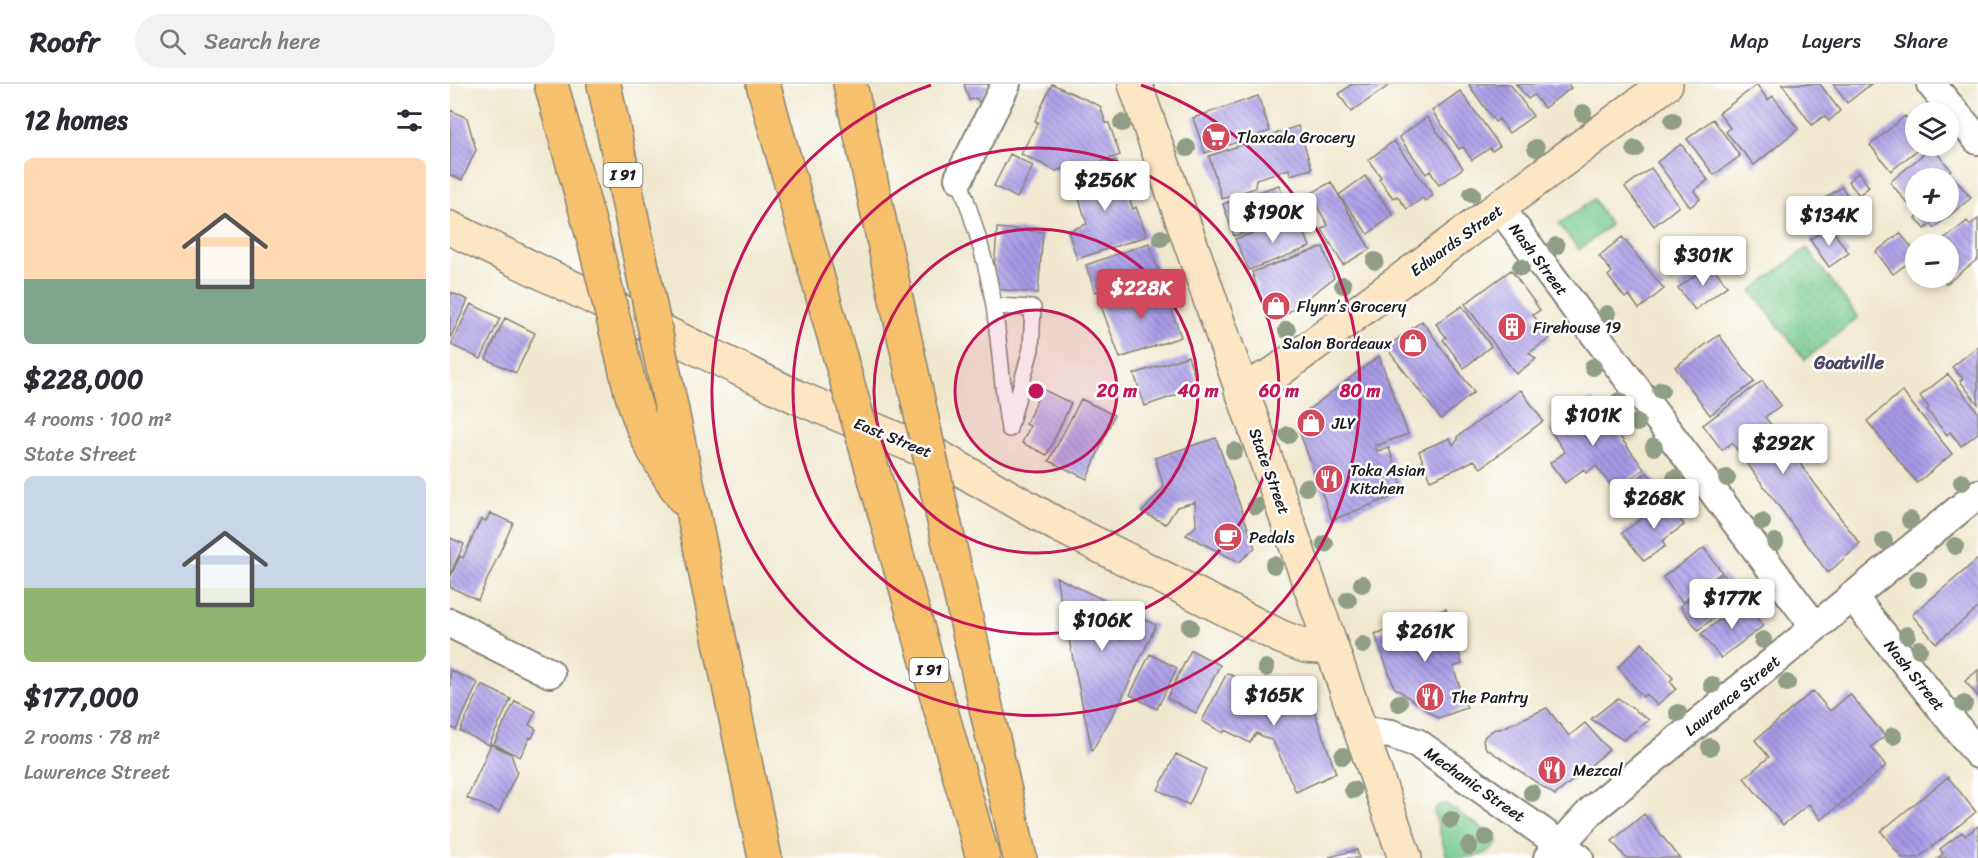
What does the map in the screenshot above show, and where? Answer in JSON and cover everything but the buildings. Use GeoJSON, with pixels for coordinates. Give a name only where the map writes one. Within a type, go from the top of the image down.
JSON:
{"type":"FeatureCollection","features":[{"type":"Feature","properties":{"kind":"highway"},"geometry":{"type":"LineString","coordinates":[[551,84],[595,244],[633,406],[645,435],[664,470],[693,513]]}},
{"type":"Feature","properties":{"kind":"highway","name":"I 91"},"geometry":{"type":"LineString","coordinates":[[604,84],[765,858]]}},
{"type":"Feature","properties":{"kind":"highway","name":"I 91"},"geometry":{"type":"LineString","coordinates":[[763,84],[983,858]]}},
{"type":"Feature","properties":{"kind":"highway"},"geometry":{"type":"LineString","coordinates":[[850,84],[940,504],[1020,858]]}},
{"type":"Feature","properties":{"kind":"highway"},"geometry":{"type":"LineString","coordinates":[[746,858],[756,818]]}},
{"type":"Feature","properties":{"kind":"main road","name":"State Street"},"geometry":{"type":"LineString","coordinates":[[1135,84],[1405,858]]}},
{"type":"Feature","properties":{"kind":"main road","name":"Edwards Street"},"geometry":{"type":"LineString","coordinates":[[1241,390],[1274,374],[1666,84]]}},
{"type":"Feature","properties":{"kind":"main road","name":"East Street"},"geometry":{"type":"LineString","coordinates":[[450,228],[796,397],[938,456],[1058,525],[1281,637],[1305,646],[1332,648]]}},
{"type":"Feature","properties":{"kind":"street"},"geometry":{"type":"LineString","coordinates":[[959,178],[1006,84]]}},
{"type":"Feature","properties":{"kind":"street"},"geometry":{"type":"LineString","coordinates":[[1931,84],[1978,140]]}},
{"type":"Feature","properties":{"kind":"street","name":"Nash Street"},"geometry":{"type":"LineString","coordinates":[[1500,208],[1815,627]]}},
{"type":"Feature","properties":{"kind":"street","name":"Lawrence Street"},"geometry":{"type":"LineString","coordinates":[[1563,853],[1593,810],[1978,494]]}},
{"type":"Feature","properties":{"kind":"street","name":"Nash Street"},"geometry":{"type":"LineString","coordinates":[[1852,596],[1978,754]]}},
{"type":"Feature","properties":{"kind":"street"},"geometry":{"type":"LineString","coordinates":[[450,623],[550,674]]}},
{"type":"Feature","properties":{"kind":"street","name":"Mechanic Street"},"geometry":{"type":"LineString","coordinates":[[1362,731],[1391,734],[1417,744],[1563,853]]}},
{"type":"Feature","properties":{"kind":"lane"},"geometry":{"type":"LineString","coordinates":[[959,178],[979,236],[994,306],[1009,429],[1031,349],[1033,308],[994,306]]}},
{"type":"Feature","properties":{"kind":"green space"},"geometry":{"type":"Polygon","coordinates":[[[1594,199],[1610,225],[1579,250],[1559,224],[1594,199]]]}},
{"type":"Feature","properties":{"kind":"green space"},"geometry":{"type":"Polygon","coordinates":[[[1807,248],[1858,317],[1805,360],[1751,291],[1807,248]]]}},
{"type":"Feature","properties":{"kind":"green space"},"geometry":{"type":"Polygon","coordinates":[[[1445,804],[1493,835],[1497,841],[1494,847],[1477,856],[1447,858],[1434,811],[1437,806],[1445,804]]]}},
{"type":"Feature","properties":{"kind":"place","name":"Tlaxcala Grocery"},"geometry":{"type":"Point","coordinates":[1216,137]}},
{"type":"Feature","properties":{"kind":"place","name":"Flynn’s Grocery"},"geometry":{"type":"Point","coordinates":[1276,306]}},
{"type":"Feature","properties":{"kind":"place","name":"Firehouse 19"},"geometry":{"type":"Point","coordinates":[1512,327]}},
{"type":"Feature","properties":{"kind":"place","name":"Salon Bordeaux"},"geometry":{"type":"Point","coordinates":[1413,343]}},
{"type":"Feature","properties":{"kind":"place","name":"JLY"},"geometry":{"type":"Point","coordinates":[1311,423]}},
{"type":"Feature","properties":{"kind":"place","name":"Toka Asian Kitchen"},"geometry":{"type":"Point","coordinates":[1329,479]}},
{"type":"Feature","properties":{"kind":"place","name":"Pedals"},"geometry":{"type":"Point","coordinates":[1228,537]}},
{"type":"Feature","properties":{"kind":"place","name":"The Pantry"},"geometry":{"type":"Point","coordinates":[1430,697]}},
{"type":"Feature","properties":{"kind":"place","name":"Mezcal"},"geometry":{"type":"Point","coordinates":[1552,770]}},
{"type":"Feature","properties":{"kind":"district","name":"Goatville"},"geometry":{"type":"Point","coordinates":[1849,363]}}]}
